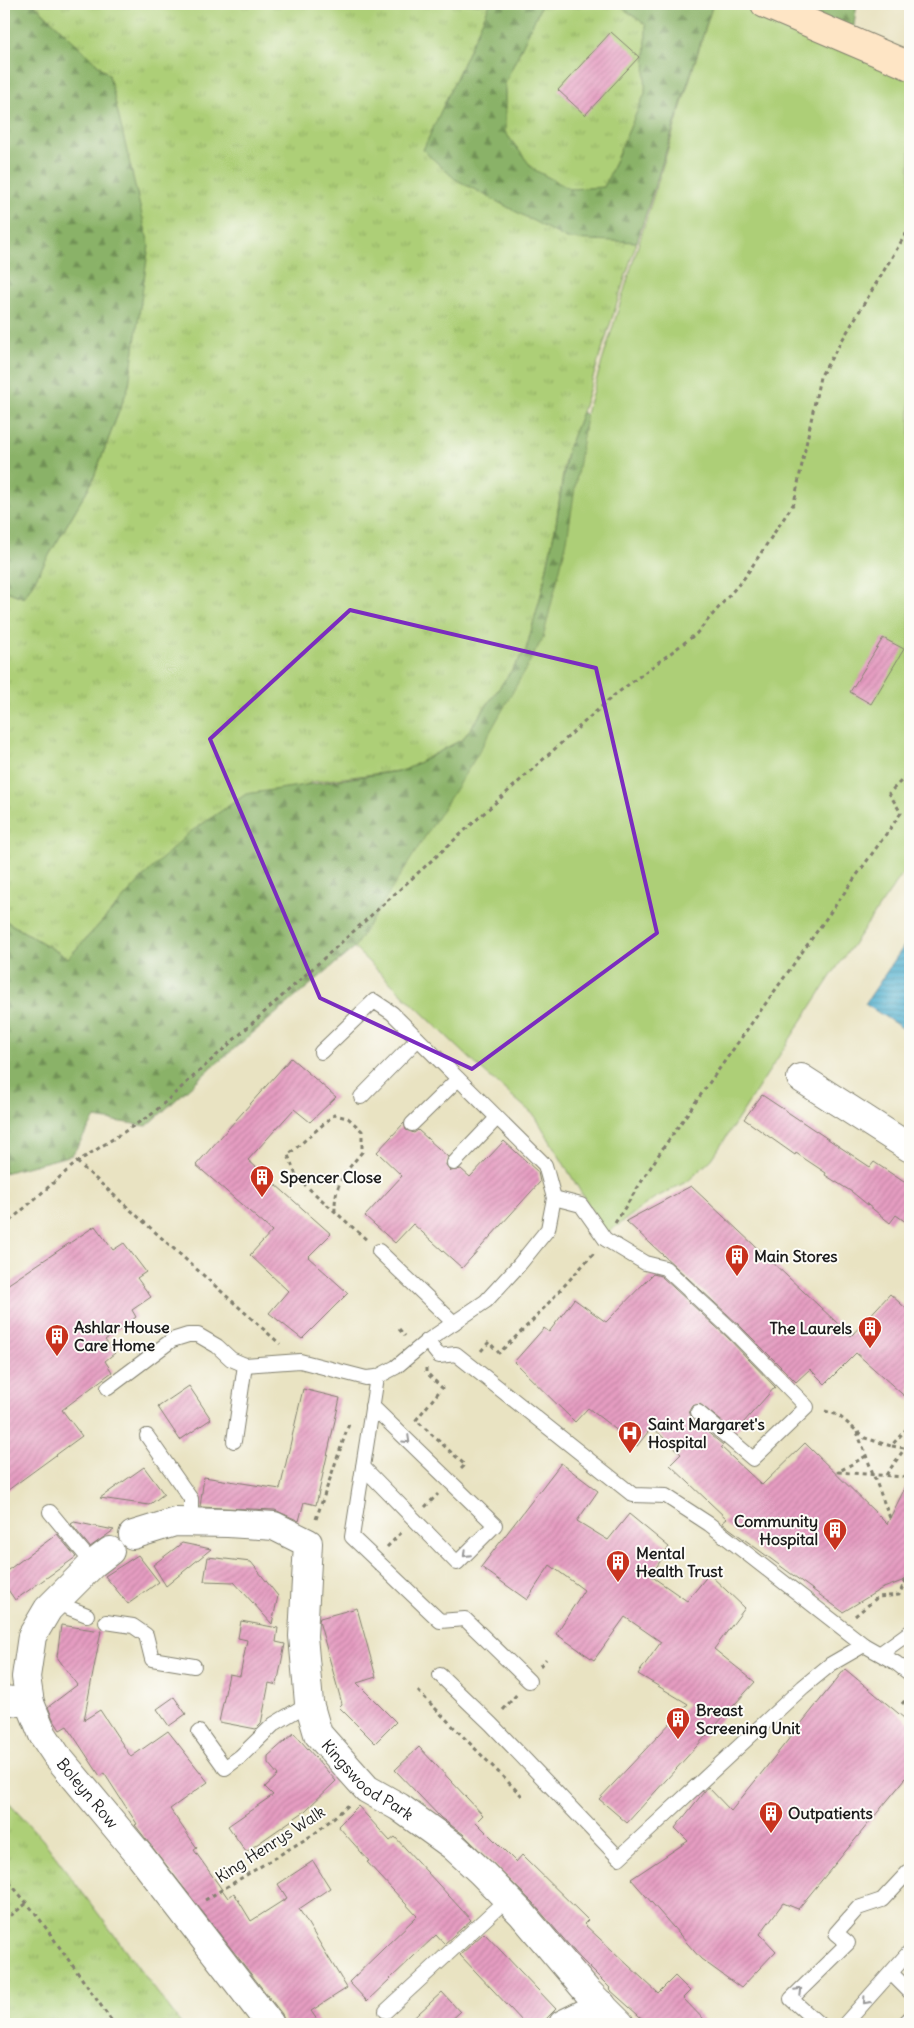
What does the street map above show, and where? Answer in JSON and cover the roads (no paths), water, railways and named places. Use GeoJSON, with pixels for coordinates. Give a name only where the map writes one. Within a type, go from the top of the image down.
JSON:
{"type":"FeatureCollection","features":[{"type":"Feature","properties":{"kind":"street"},"geometry":{"type":"LineString","coordinates":[[765,4],[910,66]]}},
{"type":"Feature","properties":{"kind":"street"},"geometry":{"type":"LineString","coordinates":[[801,1078],[910,1148]]}},
{"type":"Feature","properties":{"kind":"street"},"geometry":{"type":"LineString","coordinates":[[133,1535],[175,1522],[191,1522]]}},
{"type":"Feature","properties":{"kind":"street","name":"Kingswood Park"},"geometry":{"type":"LineString","coordinates":[[191,1522],[274,1526],[308,1543],[303,1636],[309,1703],[318,1734],[367,1789],[399,1807],[454,1846],[506,1898],[611,2015]]}},
{"type":"Feature","properties":{"kind":"street","name":"Boleyn Row"},"geometry":{"type":"LineString","coordinates":[[101,1557],[54,1602],[32,1636],[26,1677],[30,1703],[43,1735],[57,1756],[141,1857],[270,2024]]}},
{"type":"Feature","properties":{"kind":"street"},"geometry":{"type":"LineString","coordinates":[[4,1700],[30,1703]]}},
{"type":"Feature","properties":{"kind":"street"},"geometry":{"type":"LineString","coordinates":[[563,2024],[611,2015]]}},
{"type":"Feature","properties":{"kind":"lane"},"geometry":{"type":"LineString","coordinates":[[108,1388],[142,1368],[172,1340],[188,1335],[206,1334],[231,1359],[245,1365],[300,1360],[366,1378],[377,1377],[396,1367],[421,1346],[486,1301],[519,1265],[548,1229],[554,1198],[545,1166],[392,1013],[374,1001],[321,1052]]}},
{"type":"Feature","properties":{"kind":"lane"},"geometry":{"type":"LineString","coordinates":[[361,1097],[418,1039]]}},
{"type":"Feature","properties":{"kind":"lane"},"geometry":{"type":"LineString","coordinates":[[412,1124],[458,1079]]}},
{"type":"Feature","properties":{"kind":"lane"},"geometry":{"type":"LineString","coordinates":[[454,1163],[497,1118]]}},
{"type":"Feature","properties":{"kind":"lane"},"geometry":{"type":"LineString","coordinates":[[554,1198],[581,1204],[605,1239],[645,1263],[665,1268],[733,1331],[807,1407],[753,1459],[698,1412]]}},
{"type":"Feature","properties":{"kind":"lane"},"geometry":{"type":"LineString","coordinates":[[379,1251],[454,1323]]}},
{"type":"Feature","properties":{"kind":"lane"},"geometry":{"type":"LineString","coordinates":[[421,1346],[439,1356],[456,1354],[633,1495],[666,1496],[709,1524],[864,1645],[884,1650],[910,1674]]}},
{"type":"Feature","properties":{"kind":"lane"},"geometry":{"type":"LineString","coordinates":[[234,1441],[245,1365]]}},
{"type":"Feature","properties":{"kind":"lane"},"geometry":{"type":"LineString","coordinates":[[377,1377],[352,1537],[440,1621],[465,1619],[529,1681]]}},
{"type":"Feature","properties":{"kind":"lane"},"geometry":{"type":"LineString","coordinates":[[363,1467],[457,1563],[495,1525],[372,1406]]}},
{"type":"Feature","properties":{"kind":"lane"},"geometry":{"type":"LineString","coordinates":[[147,1436],[191,1499],[191,1522]]}},
{"type":"Feature","properties":{"kind":"lane"},"geometry":{"type":"LineString","coordinates":[[50,1512],[101,1557]]}},
{"type":"Feature","properties":{"kind":"lane"},"geometry":{"type":"LineString","coordinates":[[54,1602],[87,1615]]}},
{"type":"Feature","properties":{"kind":"lane"},"geometry":{"type":"LineString","coordinates":[[106,1622],[134,1626],[146,1635],[152,1659],[194,1666]]}},
{"type":"Feature","properties":{"kind":"lane"},"geometry":{"type":"LineString","coordinates":[[884,1650],[910,1632]]}},
{"type":"Feature","properties":{"kind":"lane"},"geometry":{"type":"LineString","coordinates":[[440,1675],[491,1724],[619,1858],[803,1687],[831,1664],[864,1645]]}},
{"type":"Feature","properties":{"kind":"lane"},"geometry":{"type":"LineString","coordinates":[[199,1732],[225,1768],[240,1757],[274,1724],[309,1703]]}},
{"type":"Feature","properties":{"kind":"lane"},"geometry":{"type":"LineString","coordinates":[[819,2024],[791,1999],[848,1943],[836,1933],[858,1908],[882,1900],[910,1870]]}},
{"type":"Feature","properties":{"kind":"lane"},"geometry":{"type":"LineString","coordinates":[[386,2012],[506,1898]]}},
{"type":"Feature","properties":{"kind":"lane"},"geometry":{"type":"LineString","coordinates":[[845,2024],[910,1952]]}},
{"type":"Feature","properties":{"kind":"lane"},"geometry":{"type":"LineString","coordinates":[[891,1973],[910,1992]]}},
{"type":"Feature","properties":{"kind":"lane"},"geometry":{"type":"LineString","coordinates":[[904,2024],[910,2018]]}},
{"type":"Feature","properties":{"kind":"water"},"geometry":{"type":"Polygon","coordinates":[[[910,937],[910,1033],[865,1004],[910,937]]]}},
{"type":"Feature","properties":{"kind":"place","name":"Spencer Close"},"geometry":{"type":"Point","coordinates":[262,1198]}},
{"type":"Feature","properties":{"kind":"place","name":"Main Stores"},"geometry":{"type":"Point","coordinates":[737,1277]}},
{"type":"Feature","properties":{"kind":"place","name":"The Laurels"},"geometry":{"type":"Point","coordinates":[870,1349]}},
{"type":"Feature","properties":{"kind":"place","name":"Ashlar House Care Home"},"geometry":{"type":"Point","coordinates":[57,1357]}},
{"type":"Feature","properties":{"kind":"place","name":"Saint Margaret's Hospital"},"geometry":{"type":"Point","coordinates":[630,1454]}},
{"type":"Feature","properties":{"kind":"place","name":"Community Hospital"},"geometry":{"type":"Point","coordinates":[835,1551]}},
{"type":"Feature","properties":{"kind":"place","name":"Mental Health Trust"},"geometry":{"type":"Point","coordinates":[618,1583]}},
{"type":"Feature","properties":{"kind":"place","name":"Breast Screening Unit"},"geometry":{"type":"Point","coordinates":[678,1740]}},
{"type":"Feature","properties":{"kind":"place","name":"Outpatients"},"geometry":{"type":"Point","coordinates":[771,1834]}}]}
